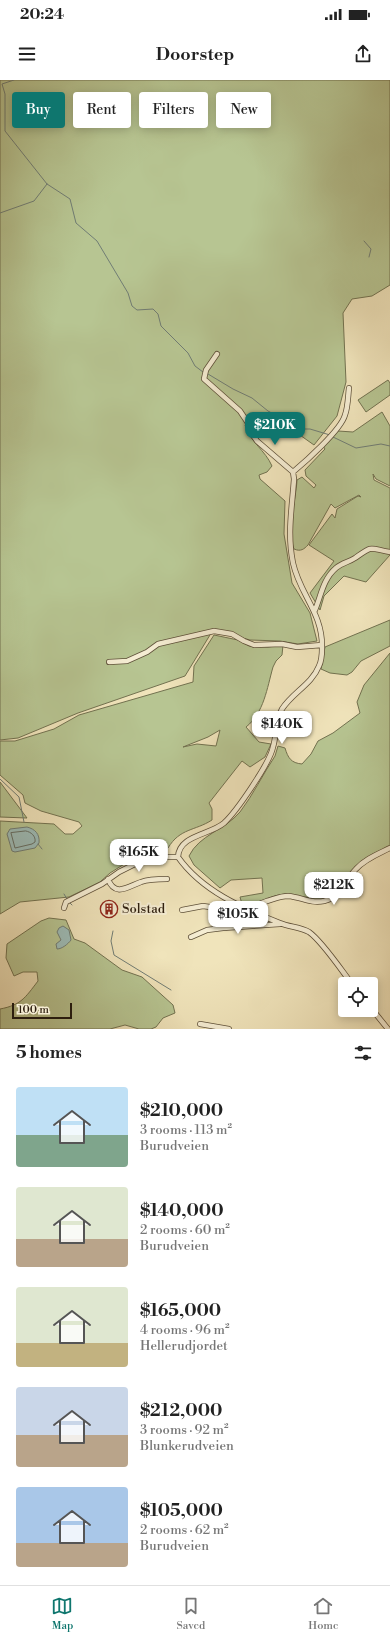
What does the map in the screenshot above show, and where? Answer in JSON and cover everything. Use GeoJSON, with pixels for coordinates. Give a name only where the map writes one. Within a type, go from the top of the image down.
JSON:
{"type":"FeatureCollection","features":[{"type":"Feature","properties":{"kind":"street"},"geometry":{"type":"LineString","coordinates":[[178,857],[181,846],[186,841],[216,829],[233,814],[272,753],[276,724],[283,708],[317,670],[322,658],[321,628],[315,610],[301,587],[297,576],[290,541],[289,524],[294,479],[293,472],[257,441],[240,411],[205,375],[211,362],[217,354]]}},
{"type":"Feature","properties":{"kind":"street"},"geometry":{"type":"LineString","coordinates":[[293,472],[309,458],[340,425],[345,415],[349,388]]}},
{"type":"Feature","properties":{"kind":"street"},"geometry":{"type":"LineString","coordinates":[[315,610],[325,583],[335,569],[367,549],[375,548],[390,552]]}},
{"type":"Feature","properties":{"kind":"street"},"geometry":{"type":"LineString","coordinates":[[109,662],[127,661],[147,652],[158,644],[214,631],[232,634],[249,644],[254,645],[282,644],[297,647],[322,645]]}},
{"type":"Feature","properties":{"kind":"street"},"geometry":{"type":"LineString","coordinates":[[251,910],[258,904],[283,896],[295,897],[312,902],[324,901],[333,898],[341,892],[356,869],[370,858],[390,848]]}},
{"type":"Feature","properties":{"kind":"street"},"geometry":{"type":"LineString","coordinates":[[64,908],[66,902],[102,884],[108,879],[137,863],[161,857],[178,857],[193,873],[221,896],[282,924],[301,929],[313,935],[346,977]]}},
{"type":"Feature","properties":{"kind":"street"},"geometry":{"type":"LineString","coordinates":[[108,879],[112,886],[119,889],[125,889],[141,881],[167,879]]}},
{"type":"Feature","properties":{"kind":"street"},"geometry":{"type":"LineString","coordinates":[[182,910],[203,906],[237,911]]}},
{"type":"Feature","properties":{"kind":"street"},"geometry":{"type":"LineString","coordinates":[[191,937],[207,930],[282,924]]}},
{"type":"Feature","properties":{"kind":"street"},"geometry":{"type":"LineString","coordinates":[[378,1017],[388,1029]]}},
{"type":"Feature","properties":{"kind":"street"},"geometry":{"type":"LineString","coordinates":[[200,1024],[229,1029]]}},
{"type":"Feature","properties":{"kind":"green space"},"geometry":{"type":"Polygon","coordinates":[[[0,80],[390,80],[390,285],[372,296],[352,299],[343,313],[346,382],[337,416],[314,445],[280,421],[264,414],[245,425],[251,437],[266,455],[272,466],[267,472],[259,475],[260,479],[285,501],[284,534],[292,583],[310,613],[317,641],[298,644],[280,641],[250,640],[213,630],[185,676],[78,713],[18,738],[0,740],[0,80]]]}},
{"type":"Feature","properties":{"kind":"green space"},"geometry":{"type":"Polygon","coordinates":[[[388,380],[390,383],[390,395],[366,412],[358,400],[388,380]]]}},
{"type":"Feature","properties":{"kind":"green space"},"geometry":{"type":"Polygon","coordinates":[[[382,412],[390,426],[390,486],[376,479],[373,474],[374,480],[390,488],[390,555],[366,582],[344,576],[324,596],[320,610],[310,593],[334,561],[309,545],[332,514],[335,518],[337,509],[358,496],[361,497],[359,495],[335,508],[331,504],[308,545],[302,550],[296,550],[294,549],[292,541],[291,524],[297,480],[302,477],[314,488],[316,485],[306,476],[305,470],[325,449],[323,446],[338,431],[353,432],[382,412]]]}},
{"type":"Feature","properties":{"kind":"green space"},"geometry":{"type":"Polygon","coordinates":[[[390,620],[390,646],[361,661],[352,672],[347,675],[330,673],[321,669],[325,647],[390,620]]]}},
{"type":"Feature","properties":{"kind":"green space"},"geometry":{"type":"Polygon","coordinates":[[[214,635],[238,640],[249,646],[268,647],[283,645],[282,655],[273,667],[267,692],[261,707],[257,715],[246,727],[259,742],[271,744],[265,757],[250,767],[242,761],[209,803],[212,809],[212,820],[183,833],[168,848],[158,849],[151,854],[137,856],[110,873],[100,882],[69,897],[20,902],[0,914],[0,821],[54,824],[65,834],[73,834],[82,826],[79,822],[41,811],[25,803],[23,795],[0,775],[0,741],[15,741],[54,729],[79,715],[193,682],[194,666],[214,635]],[[220,730],[208,737],[183,747],[197,744],[216,746],[220,730]]]}},
{"type":"Feature","properties":{"kind":"green space"},"geometry":{"type":"Polygon","coordinates":[[[390,653],[390,846],[360,862],[337,893],[324,901],[316,902],[286,894],[275,896],[259,902],[242,904],[240,897],[263,893],[262,878],[231,880],[220,888],[194,865],[189,856],[193,849],[199,843],[227,824],[240,812],[275,756],[278,746],[285,748],[287,755],[293,761],[302,764],[311,754],[318,741],[333,733],[360,713],[357,702],[364,685],[390,653]]]}},
{"type":"Feature","properties":{"kind":"green space"},"geometry":{"type":"Polygon","coordinates":[[[0,782],[27,818],[0,817],[0,782]]]}},
{"type":"Feature","properties":{"kind":"green space"},"geometry":{"type":"Polygon","coordinates":[[[49,918],[66,920],[74,939],[85,943],[122,970],[142,977],[173,1005],[175,1013],[163,1018],[156,1027],[151,1029],[139,1029],[125,1025],[110,1029],[0,1029],[0,1009],[18,1003],[30,992],[38,981],[37,972],[23,972],[14,976],[6,958],[7,944],[41,921],[49,918]]]}},
{"type":"Feature","properties":{"kind":"water"},"geometry":{"type":"Polygon","coordinates":[[[27,827],[36,832],[39,837],[39,843],[35,848],[15,852],[12,851],[7,834],[10,829],[27,827]]]}},
{"type":"Feature","properties":{"kind":"water"},"geometry":{"type":"Polygon","coordinates":[[[63,926],[69,930],[71,940],[65,946],[57,949],[56,944],[61,940],[57,932],[59,928],[63,926]]]}},
{"type":"Feature","properties":{"kind":"waterway"},"geometry":{"type":"LineString","coordinates":[[14,80],[2,84],[5,94],[5,131],[47,184],[70,199],[76,223],[97,241],[128,293],[132,306],[137,310],[153,309],[158,314],[161,326],[188,353],[195,366],[203,372]]}},
{"type":"Feature","properties":{"kind":"waterway"},"geometry":{"type":"LineString","coordinates":[[0,213],[34,201],[47,184]]}},
{"type":"Feature","properties":{"kind":"waterway"},"geometry":{"type":"LineString","coordinates":[[364,241],[371,249],[369,257]]}},
{"type":"Feature","properties":{"kind":"waterway"},"geometry":{"type":"LineString","coordinates":[[208,374],[252,398],[268,411],[301,429],[310,429],[330,435]]}},
{"type":"Feature","properties":{"kind":"waterway"},"geometry":{"type":"LineString","coordinates":[[333,437],[356,448],[381,444],[390,446]]}},
{"type":"Feature","properties":{"kind":"waterway"},"geometry":{"type":"LineString","coordinates":[[0,779],[19,797],[24,822]]}},
{"type":"Feature","properties":{"kind":"waterway"},"geometry":{"type":"LineString","coordinates":[[38,844],[42,849]]}},
{"type":"Feature","properties":{"kind":"waterway"},"geometry":{"type":"LineString","coordinates":[[64,894],[67,899]]}},
{"type":"Feature","properties":{"kind":"waterway"},"geometry":{"type":"LineString","coordinates":[[113,931],[111,941],[114,955],[171,990]]}},
{"type":"Feature","properties":{"kind":"place","name":"Solstad"},"geometry":{"type":"Point","coordinates":[109,909]}}]}
